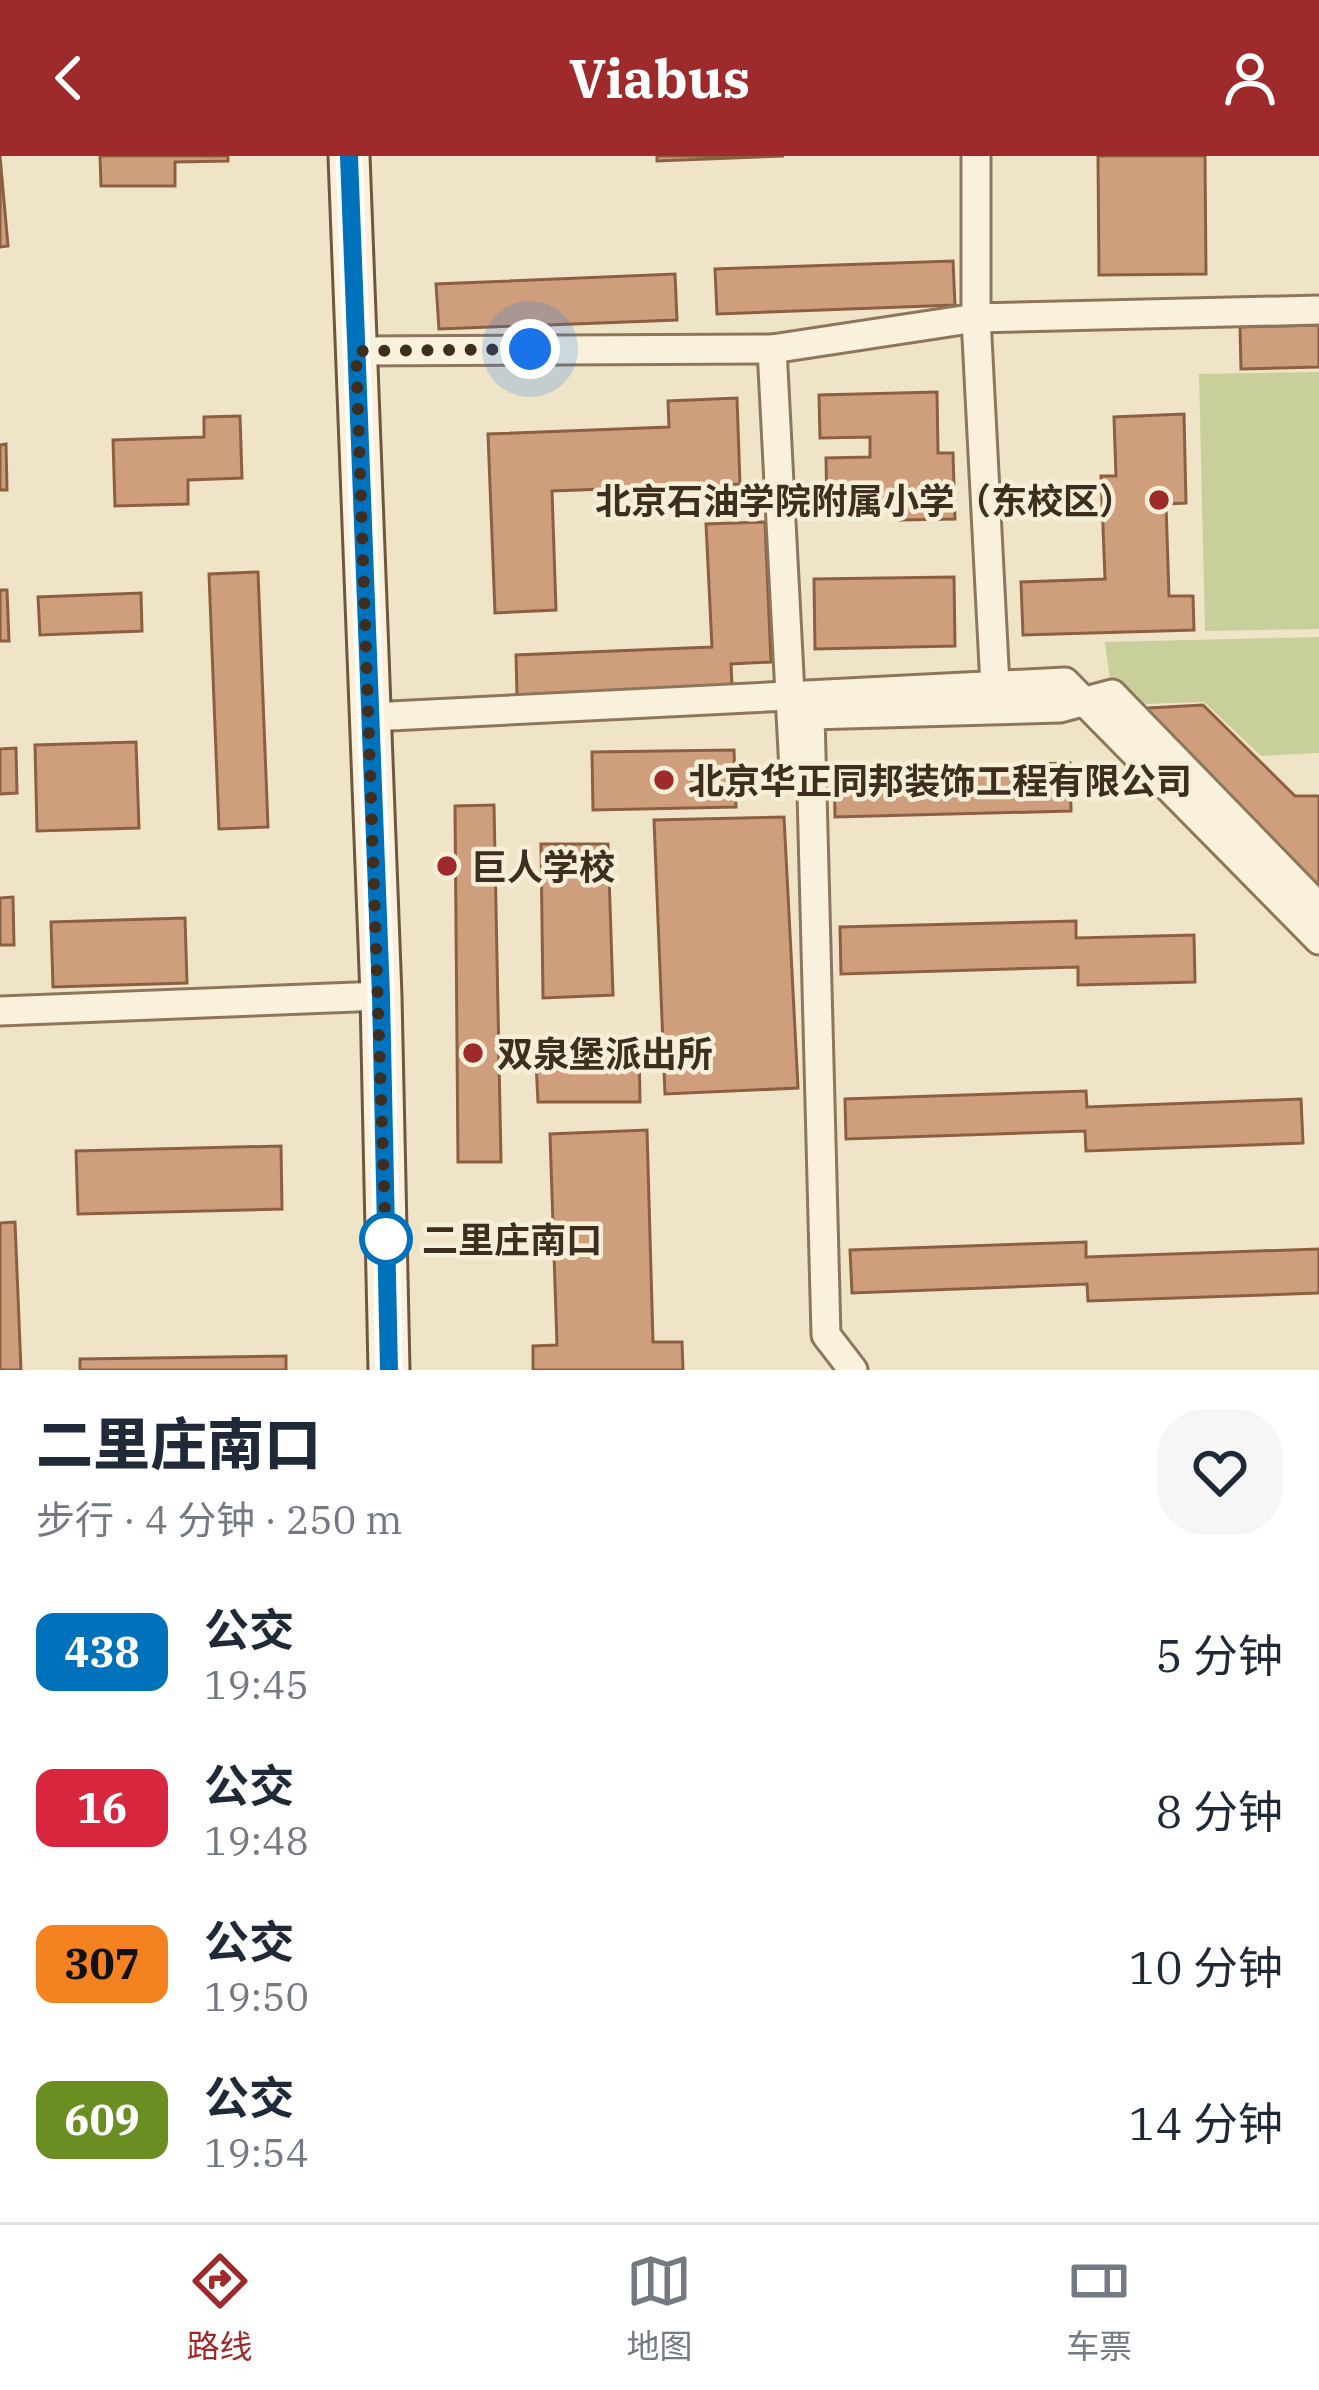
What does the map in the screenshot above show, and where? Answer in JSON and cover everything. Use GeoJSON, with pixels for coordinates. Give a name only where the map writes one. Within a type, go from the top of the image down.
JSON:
{"type":"FeatureCollection","features":[{"type":"Feature","properties":{"kind":"street"},"geometry":{"type":"LineString","coordinates":[[349,156],[381,996],[388,1370]]}},
{"type":"Feature","properties":{"kind":"street"},"geometry":{"type":"LineString","coordinates":[[976,156],[976,317],[995,686]]}},
{"type":"Feature","properties":{"kind":"street"},"geometry":{"type":"LineString","coordinates":[[356,351],[772,349],[976,317],[1319,310]]}},
{"type":"Feature","properties":{"kind":"street"},"geometry":{"type":"LineString","coordinates":[[772,349],[819,1218]]}},
{"type":"Feature","properties":{"kind":"street"},"geometry":{"type":"LineString","coordinates":[[370,717],[1065,682],[1319,940]]}},
{"type":"Feature","properties":{"kind":"street"},"geometry":{"type":"LineString","coordinates":[[853,1370],[826,1335],[810,715],[1060,708],[1112,694],[1319,907]]}},
{"type":"Feature","properties":{"kind":"street"},"geometry":{"type":"LineString","coordinates":[[0,1011],[381,996]]}},
{"type":"Feature","properties":{"kind":"green space"},"geometry":{"type":"Polygon","coordinates":[[[1319,372],[1319,629],[1205,631],[1199,374],[1319,372]]]}},
{"type":"Feature","properties":{"kind":"green space"},"geometry":{"type":"Polygon","coordinates":[[[1319,637],[1319,753],[1261,756],[1204,702],[1146,704],[1132,715],[1112,694],[1105,642],[1319,637]]]}},
{"type":"Feature","properties":{"kind":"building"},"geometry":{"type":"Polygon","coordinates":[[[0,156],[8,246],[0,247],[0,156]]]}},
{"type":"Feature","properties":{"kind":"building"},"geometry":{"type":"Polygon","coordinates":[[[100,156],[228,156],[228,161],[175,162],[175,186],[101,186],[100,156]]]}},
{"type":"Feature","properties":{"kind":"building"},"geometry":{"type":"Polygon","coordinates":[[[657,156],[784,156],[657,161],[657,156]]]}},
{"type":"Feature","properties":{"kind":"building"},"geometry":{"type":"Polygon","coordinates":[[[1098,156],[1205,156],[1206,274],[1099,275],[1098,156]]]}},
{"type":"Feature","properties":{"kind":"building"},"geometry":{"type":"Polygon","coordinates":[[[953,261],[955,305],[717,314],[715,269],[953,261]]]}},
{"type":"Feature","properties":{"kind":"building"},"geometry":{"type":"Polygon","coordinates":[[[675,274],[677,320],[439,329],[436,284],[675,274]]]}},
{"type":"Feature","properties":{"kind":"building"},"geometry":{"type":"Polygon","coordinates":[[[1319,325],[1319,367],[1241,369],[1240,327],[1319,325]]]}},
{"type":"Feature","properties":{"kind":"building"},"geometry":{"type":"Polygon","coordinates":[[[937,392],[938,453],[953,453],[955,519],[900,520],[900,508],[827,510],[826,458],[870,457],[870,437],[820,438],[819,395],[937,392]]]}},
{"type":"Feature","properties":{"kind":"building"},"geometry":{"type":"Polygon","coordinates":[[[737,398],[740,484],[552,491],[556,610],[495,613],[488,434],[669,427],[668,401],[737,398]]]}},
{"type":"Feature","properties":{"kind":"building"},"geometry":{"type":"Polygon","coordinates":[[[1184,414],[1186,503],[1166,504],[1169,596],[1193,596],[1194,630],[1023,635],[1021,582],[1105,579],[1101,476],[1116,476],[1114,417],[1184,414]]]}},
{"type":"Feature","properties":{"kind":"building"},"geometry":{"type":"Polygon","coordinates":[[[240,416],[242,478],[188,480],[188,504],[115,506],[113,440],[204,437],[204,417],[240,416]]]}},
{"type":"Feature","properties":{"kind":"building"},"geometry":{"type":"Polygon","coordinates":[[[6,444],[7,490],[0,490],[0,445],[6,444]]]}},
{"type":"Feature","properties":{"kind":"building"},"geometry":{"type":"Polygon","coordinates":[[[765,522],[771,662],[731,664],[732,686],[517,695],[516,655],[712,647],[706,524],[765,522]]]}},
{"type":"Feature","properties":{"kind":"building"},"geometry":{"type":"Polygon","coordinates":[[[258,572],[268,827],[219,829],[209,574],[258,572]]]}},
{"type":"Feature","properties":{"kind":"building"},"geometry":{"type":"Polygon","coordinates":[[[954,577],[955,646],[815,649],[814,579],[954,577]]]}},
{"type":"Feature","properties":{"kind":"building"},"geometry":{"type":"Polygon","coordinates":[[[0,590],[7,590],[9,641],[0,641],[0,590]]]}},
{"type":"Feature","properties":{"kind":"building"},"geometry":{"type":"Polygon","coordinates":[[[141,593],[142,631],[40,635],[38,597],[141,593]]]}},
{"type":"Feature","properties":{"kind":"building"},"geometry":{"type":"Polygon","coordinates":[[[1203,705],[1295,796],[1319,796],[1319,900],[1142,722],[1148,708],[1203,705]]]}},
{"type":"Feature","properties":{"kind":"building"},"geometry":{"type":"Polygon","coordinates":[[[136,742],[139,828],[37,831],[35,745],[136,742]]]}},
{"type":"Feature","properties":{"kind":"building"},"geometry":{"type":"Polygon","coordinates":[[[16,748],[17,793],[0,794],[0,749],[16,748]]]}},
{"type":"Feature","properties":{"kind":"building","name":"北京华正同邦装饰工程有限公司"},"geometry":{"type":"Polygon","coordinates":[[[734,750],[736,807],[593,810],[592,752],[734,750]]]}},
{"type":"Feature","properties":{"kind":"building"},"geometry":{"type":"Polygon","coordinates":[[[1070,763],[1071,811],[835,817],[834,769],[1070,763]]]}},
{"type":"Feature","properties":{"kind":"building"},"geometry":{"type":"Polygon","coordinates":[[[494,805],[501,1162],[458,1162],[455,806],[494,805]]]}},
{"type":"Feature","properties":{"kind":"building"},"geometry":{"type":"Polygon","coordinates":[[[784,817],[798,1088],[665,1094],[654,820],[784,817]]]}},
{"type":"Feature","properties":{"kind":"building"},"geometry":{"type":"Polygon","coordinates":[[[541,844],[608,844],[613,995],[543,998],[541,844]]]}},
{"type":"Feature","properties":{"kind":"building"},"geometry":{"type":"Polygon","coordinates":[[[13,897],[14,945],[0,945],[0,898],[13,897]]]}},
{"type":"Feature","properties":{"kind":"building"},"geometry":{"type":"Polygon","coordinates":[[[185,918],[187,983],[53,987],[51,922],[185,918]]]}},
{"type":"Feature","properties":{"kind":"building"},"geometry":{"type":"Polygon","coordinates":[[[1076,921],[1076,938],[1194,935],[1195,982],[1078,985],[1078,967],[841,974],[840,927],[1076,921]]]}},
{"type":"Feature","properties":{"kind":"building"},"geometry":{"type":"Polygon","coordinates":[[[639,1042],[640,1102],[538,1102],[535,1043],[639,1042]]]}},
{"type":"Feature","properties":{"kind":"building"},"geometry":{"type":"Polygon","coordinates":[[[1086,1091],[1087,1107],[1301,1099],[1303,1143],[1086,1151],[1085,1131],[846,1139],[845,1099],[1086,1091]]]}},
{"type":"Feature","properties":{"kind":"building"},"geometry":{"type":"Polygon","coordinates":[[[647,1130],[653,1342],[682,1342],[683,1370],[533,1370],[533,1346],[557,1345],[550,1134],[647,1130]]]}},
{"type":"Feature","properties":{"kind":"building"},"geometry":{"type":"Polygon","coordinates":[[[281,1146],[282,1209],[78,1214],[76,1151],[281,1146]]]}},
{"type":"Feature","properties":{"kind":"building"},"geometry":{"type":"Polygon","coordinates":[[[15,1222],[21,1370],[0,1370],[0,1223],[15,1222]]]}},
{"type":"Feature","properties":{"kind":"building"},"geometry":{"type":"Polygon","coordinates":[[[1086,1242],[1086,1257],[1319,1249],[1319,1293],[1088,1301],[1087,1284],[852,1293],[850,1250],[1086,1242]]]}},
{"type":"Feature","properties":{"kind":"building"},"geometry":{"type":"Polygon","coordinates":[[[286,1356],[286,1370],[80,1370],[80,1359],[286,1356]]]}},
{"type":"Feature","properties":{"kind":"bus line","name":"438"},"geometry":{"type":"LineString","coordinates":[[349,156],[381,996],[389,1370]]}},
{"type":"Feature","properties":{"kind":"place","name":"北京石油学院附属小学（东校区）"},"geometry":{"type":"Point","coordinates":[1159,500]}},
{"type":"Feature","properties":{"kind":"place","name":"北京华正同邦装饰工程有限公司"},"geometry":{"type":"Point","coordinates":[664,780]}},
{"type":"Feature","properties":{"kind":"place","name":"巨人学校"},"geometry":{"type":"Point","coordinates":[447,866]}},
{"type":"Feature","properties":{"kind":"place","name":"双泉堡派出所"},"geometry":{"type":"Point","coordinates":[473,1053]}},
{"type":"Feature","properties":{"kind":"place","name":"二里庄南口"},"geometry":{"type":"Point","coordinates":[386,1239]}},
{"type":"Feature","properties":{"kind":"route"},"geometry":{"type":"LineString","coordinates":[[386,1239],[386,1245],[356,351],[530,349]]}}]}
